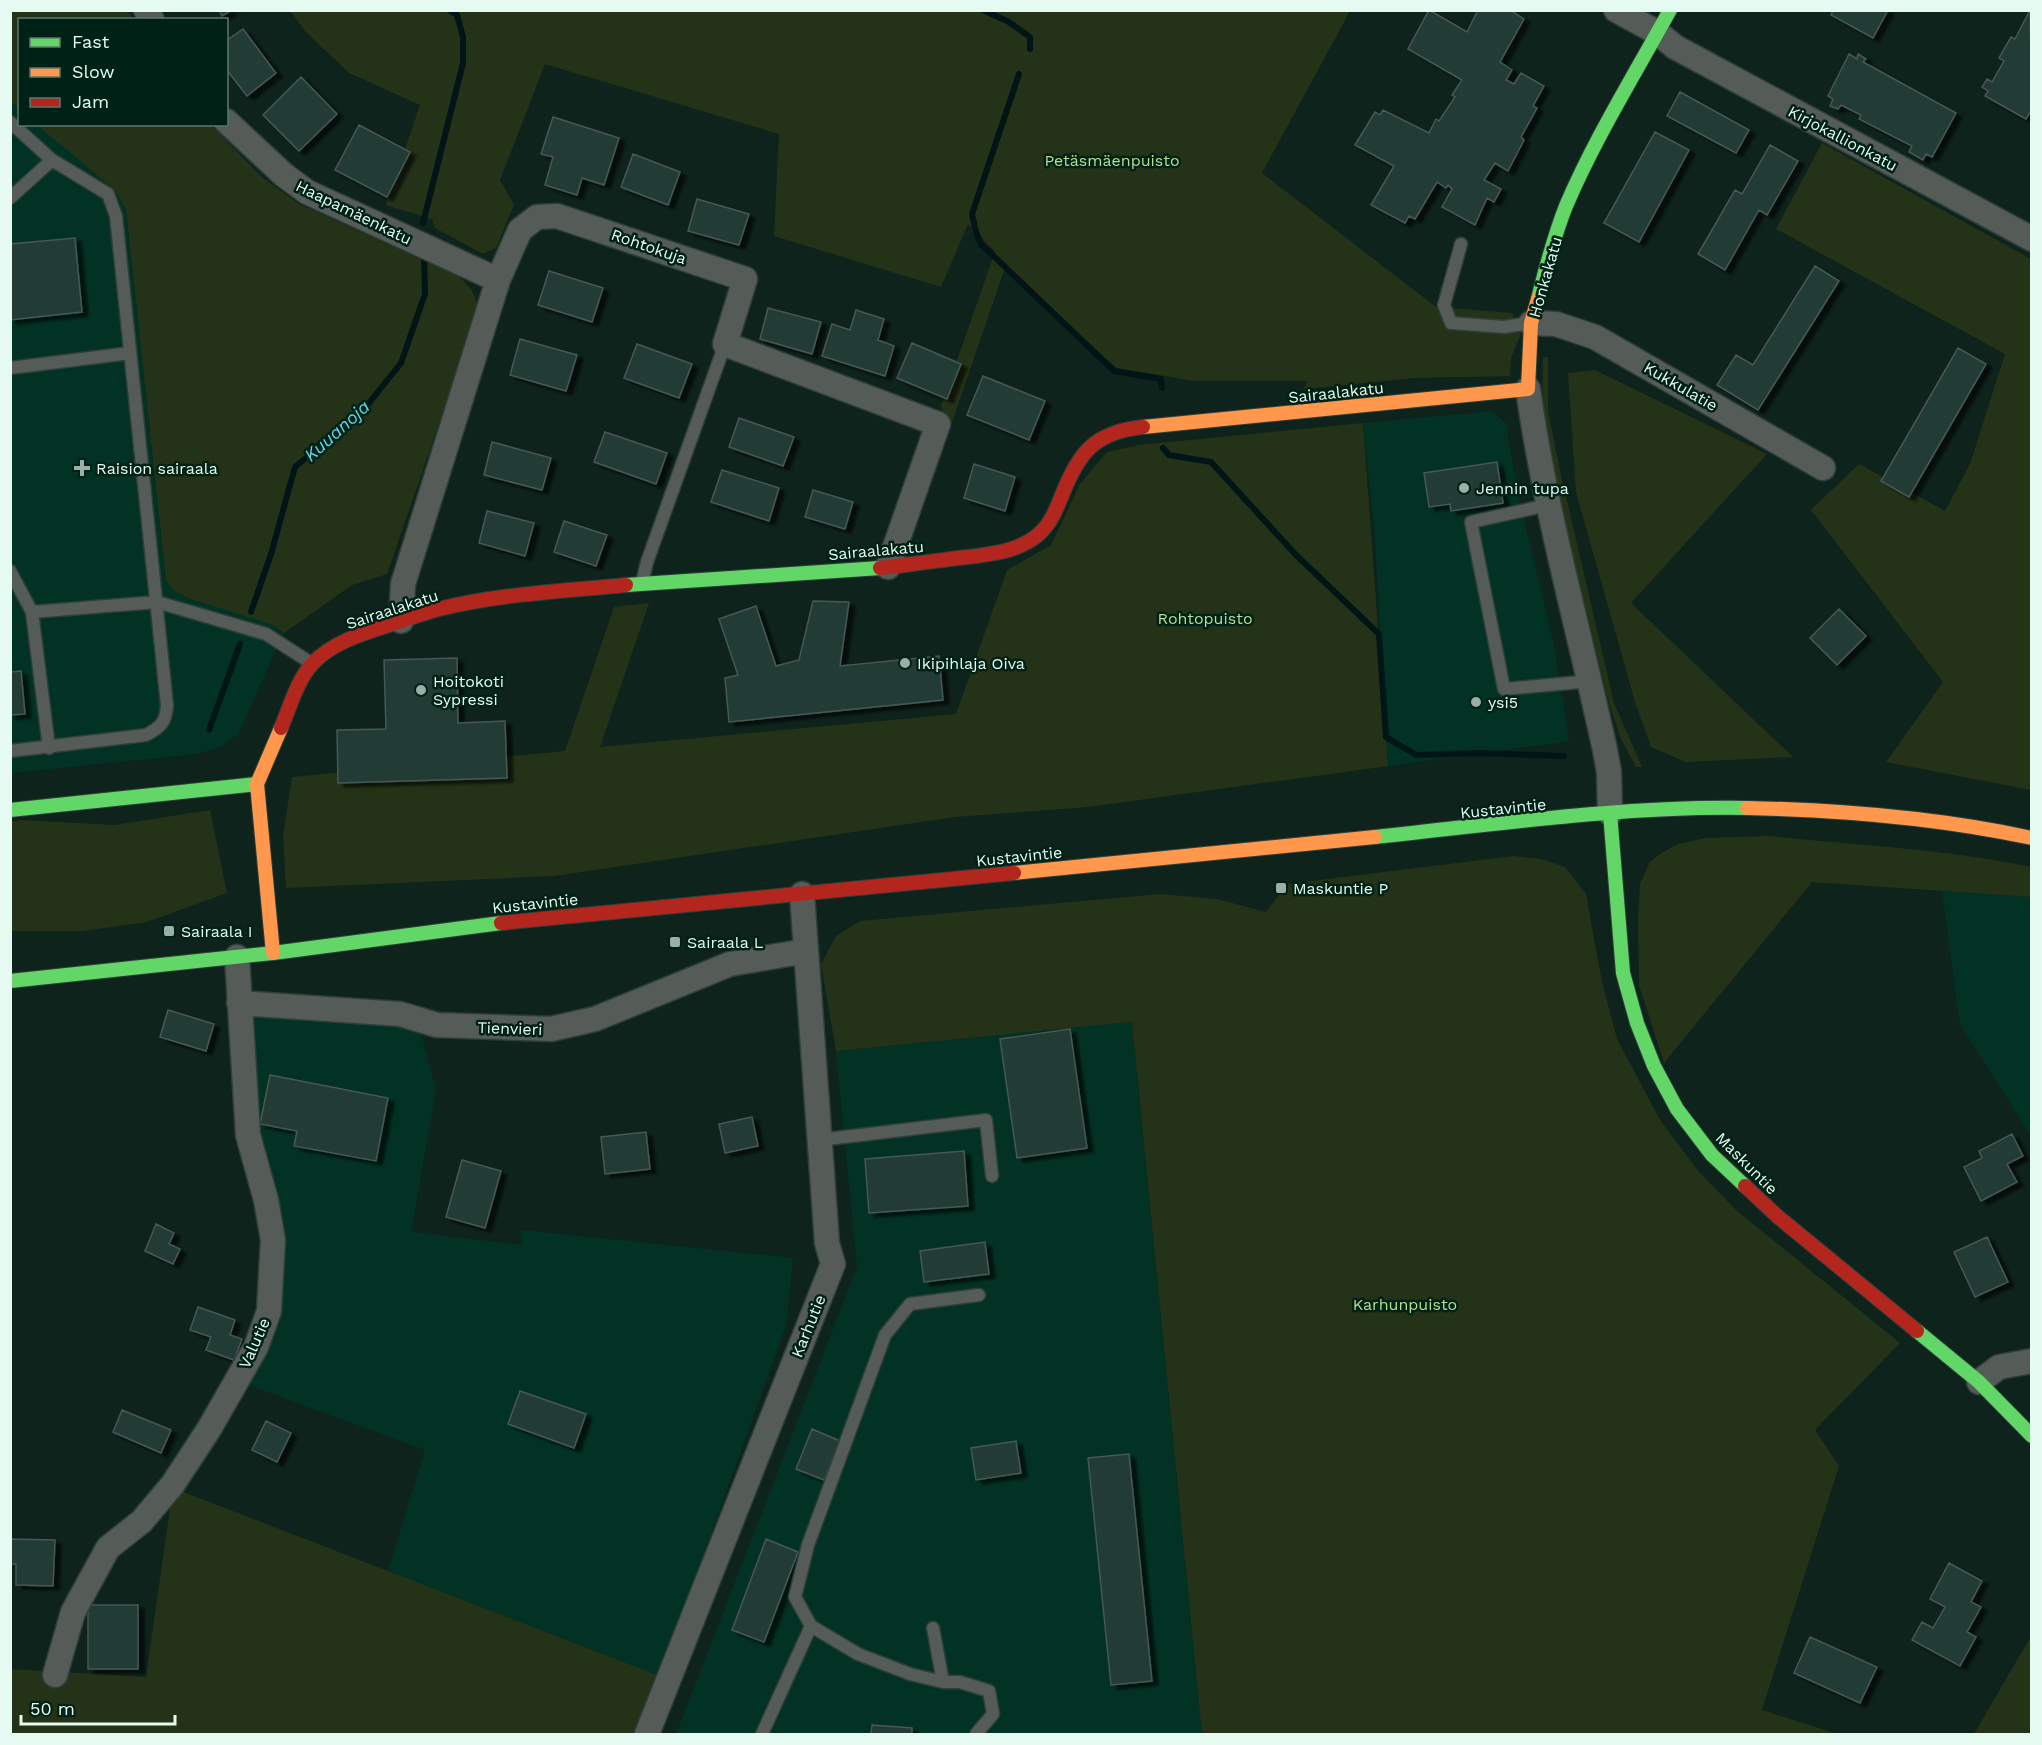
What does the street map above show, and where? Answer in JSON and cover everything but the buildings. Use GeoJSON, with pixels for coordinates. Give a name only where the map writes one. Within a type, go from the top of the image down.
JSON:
{"type":"FeatureCollection","features":[{"type":"Feature","properties":{"kind":"street","name":"Kirjokallionkatu"},"geometry":{"type":"LineString","coordinates":[[1617,10],[1658,33],[1675,47],[2031,239]]}},
{"type":"Feature","properties":{"kind":"street","name":"Honkakatu"},"geometry":{"type":"LineString","coordinates":[[1610,813],[1609,772],[1591,681],[1548,505],[1534,434],[1527,389],[1531,323],[1552,246],[1566,207],[1584,167],[1670,10]]}},
{"type":"Feature","properties":{"kind":"street","name":"Haapamäenkatu"},"geometry":{"type":"LineString","coordinates":[[228,124],[284,176],[307,192],[498,280]]}},
{"type":"Feature","properties":{"kind":"street","name":"Rohtokuja"},"geometry":{"type":"LineString","coordinates":[[401,621],[403,584],[498,280],[520,230],[537,217],[557,216],[745,279],[725,344]]}},
{"type":"Feature","properties":{"kind":"street","name":"Kukkulatie"},"geometry":{"type":"LineString","coordinates":[[1531,323],[1556,324],[1595,337],[1823,468]]}},
{"type":"Feature","properties":{"kind":"street"},"geometry":{"type":"LineString","coordinates":[[725,344],[938,424],[888,567]]}},
{"type":"Feature","properties":{"kind":"street","name":"Sairaalakatu"},"geometry":{"type":"LineString","coordinates":[[273,953],[257,784],[300,683],[312,664],[343,642],[440,609],[516,596],[641,584],[888,567],[1001,552],[1038,535],[1052,520],[1073,468],[1096,442],[1113,433],[1136,428],[1527,389]]}},
{"type":"Feature","properties":{"kind":"street"},"geometry":{"type":"LineString","coordinates":[[10,810],[257,784]]}},
{"type":"Feature","properties":{"kind":"street","name":"Kustavintie"},"geometry":{"type":"LineString","coordinates":[[10,981],[273,953],[538,918],[802,894],[1610,813],[1703,808],[1780,808],[1917,819],[2012,833],[2031,838]]}},
{"type":"Feature","properties":{"kind":"street","name":"Maskuntie"},"geometry":{"type":"LineString","coordinates":[[1610,813],[1623,973],[1637,1023],[1654,1066],[1677,1108],[1712,1155],[1777,1216],[1979,1382],[2031,1436]]}},
{"type":"Feature","properties":{"kind":"street","name":"Karhutie"},"geometry":{"type":"LineString","coordinates":[[647,1734],[833,1264],[827,1243],[802,894]]}},
{"type":"Feature","properties":{"kind":"street","name":"Tienvieri"},"geometry":{"type":"LineString","coordinates":[[239,1003],[400,1014],[437,1025],[551,1029],[595,1019],[730,964],[806,951]]}},
{"type":"Feature","properties":{"kind":"street","name":"Valutie"},"geometry":{"type":"LineString","coordinates":[[55,1675],[73,1612],[108,1548],[142,1521],[173,1484],[209,1429],[256,1347],[269,1311],[273,1240],[266,1200],[248,1135],[237,957]]}},
{"type":"Feature","properties":{"kind":"street"},"geometry":{"type":"LineString","coordinates":[[1979,1382],[1999,1367],[2031,1361]]}},
{"type":"Feature","properties":{"kind":"lane"},"geometry":{"type":"LineString","coordinates":[[10,122],[52,160],[108,194],[116,216],[167,705],[164,723],[146,735],[10,751]]}},
{"type":"Feature","properties":{"kind":"lane"},"geometry":{"type":"LineString","coordinates":[[10,198],[52,160]]}},
{"type":"Feature","properties":{"kind":"lane"},"geometry":{"type":"LineString","coordinates":[[1461,244],[1444,305],[1451,323],[1504,327],[1531,323]]}},
{"type":"Feature","properties":{"kind":"lane"},"geometry":{"type":"LineString","coordinates":[[641,584],[725,344]]}},
{"type":"Feature","properties":{"kind":"lane"},"geometry":{"type":"LineString","coordinates":[[10,368],[130,353]]}},
{"type":"Feature","properties":{"kind":"lane"},"geometry":{"type":"LineString","coordinates":[[1548,505],[1471,522],[1504,689],[1591,681]]}},
{"type":"Feature","properties":{"kind":"lane"},"geometry":{"type":"LineString","coordinates":[[10,571],[32,612],[49,748]]}},
{"type":"Feature","properties":{"kind":"lane"},"geometry":{"type":"LineString","coordinates":[[32,612],[157,602],[266,634],[312,664]]}},
{"type":"Feature","properties":{"kind":"lane"},"geometry":{"type":"LineString","coordinates":[[819,1140],[986,1120],[992,1176]]}},
{"type":"Feature","properties":{"kind":"lane"},"geometry":{"type":"LineString","coordinates":[[976,1734],[993,1714],[989,1691],[960,1682],[943,1682],[910,1674],[858,1654],[811,1626],[795,1597],[808,1545],[885,1335],[910,1304],[979,1295]]}},
{"type":"Feature","properties":{"kind":"lane"},"geometry":{"type":"LineString","coordinates":[[762,1734],[811,1626]]}},
{"type":"Feature","properties":{"kind":"lane"},"geometry":{"type":"LineString","coordinates":[[933,1628],[943,1682]]}},
{"type":"Feature","properties":{"kind":"shaded area","name":"Raision sairaala"},"geometry":{"type":"Polygon","coordinates":[[[10,99],[18,106],[18,126],[41,126],[115,190],[126,209],[166,581],[273,625],[284,633],[238,734],[220,747],[197,754],[11,773],[10,99]]]}},
{"type":"Feature","properties":{"kind":"shaded area"},"geometry":{"type":"Polygon","coordinates":[[[1492,411],[1506,423],[1517,491],[1554,645],[1569,741],[1388,766],[1375,538],[1363,423],[1492,411]]]}},
{"type":"Feature","properties":{"kind":"shaded area"},"geometry":{"type":"Polygon","coordinates":[[[1942,891],[2031,897],[2031,1136],[1960,1024],[1942,891]]]}},
{"type":"Feature","properties":{"kind":"shaded area"},"geometry":{"type":"Polygon","coordinates":[[[248,993],[413,1003],[436,1090],[411,1232],[523,1245],[521,1230],[793,1258],[786,1326],[660,1676],[388,1571],[425,1450],[243,1383],[278,1307],[260,1202],[248,993]]]}},
{"type":"Feature","properties":{"kind":"shaded area"},"geometry":{"type":"Polygon","coordinates":[[[1132,1022],[1202,1734],[676,1734],[857,1267],[836,1051],[1132,1022]]]}},
{"type":"Feature","properties":{"kind":"green space"},"geometry":{"type":"Polygon","coordinates":[[[11,10],[128,11],[132,18],[18,18],[18,108],[11,101],[11,10]]]}},
{"type":"Feature","properties":{"kind":"green space","name":"Petäsmäenpuisto"},"geometry":{"type":"Polygon","coordinates":[[[290,11],[1350,11],[1262,173],[1436,307],[1513,313],[1512,329],[1522,331],[1511,358],[1510,376],[1414,378],[1304,389],[1307,381],[1195,381],[1117,368],[1085,341],[1006,265],[950,428],[941,406],[995,252],[968,224],[941,287],[774,236],[779,134],[545,64],[500,180],[514,205],[496,248],[483,254],[435,228],[432,219],[386,205],[420,105],[349,73],[306,32],[290,11]]]}},
{"type":"Feature","properties":{"kind":"green space"},"geometry":{"type":"Polygon","coordinates":[[[38,126],[212,126],[262,177],[299,204],[458,276],[469,287],[476,300],[478,311],[387,574],[352,585],[284,633],[273,625],[191,599],[176,592],[166,581],[126,209],[115,190],[38,126]]]}},
{"type":"Feature","properties":{"kind":"green space"},"geometry":{"type":"Polygon","coordinates":[[[1822,143],[2031,259],[2031,790],[1886,762],[1943,682],[1811,510],[1859,464],[1945,511],[1970,464],[2005,354],[1776,229],[1822,143]]]}},
{"type":"Feature","properties":{"kind":"green space"},"geometry":{"type":"Polygon","coordinates":[[[1543,357],[1548,357],[1548,411],[1561,475],[1614,703],[1642,767],[1636,767],[1621,739],[1609,703],[1554,478],[1542,408],[1543,357]]]}},
{"type":"Feature","properties":{"kind":"green space"},"geometry":{"type":"Polygon","coordinates":[[[1595,370],[1767,454],[1631,603],[1793,757],[1686,762],[1651,747],[1635,702],[1576,492],[1568,373],[1595,370]]]}},
{"type":"Feature","properties":{"kind":"green space","name":"Rohtopuisto"},"geometry":{"type":"Polygon","coordinates":[[[1363,423],[1388,766],[1088,807],[955,817],[554,876],[286,888],[283,836],[292,777],[565,751],[614,607],[649,603],[600,747],[956,714],[1007,570],[1051,545],[1080,484],[1107,452],[1139,445],[1363,423]]]}},
{"type":"Feature","properties":{"kind":"green space"},"geometry":{"type":"Polygon","coordinates":[[[210,810],[227,893],[147,922],[83,931],[11,931],[10,822],[21,820],[115,825],[210,810]]]}},
{"type":"Feature","properties":{"kind":"green space"},"geometry":{"type":"Polygon","coordinates":[[[1769,836],[1934,852],[2032,867],[2031,897],[1812,882],[1664,1063],[1639,985],[1640,884],[1650,862],[1678,844],[1706,838],[1769,836]]]}},
{"type":"Feature","properties":{"kind":"green space","name":"Karhunpuisto"},"geometry":{"type":"Polygon","coordinates":[[[1513,856],[1541,859],[1565,867],[1586,894],[1602,982],[1617,1039],[1660,1120],[1699,1172],[1736,1210],[1900,1343],[1815,1430],[1839,1466],[1762,1710],[1837,1734],[1202,1734],[1132,1022],[836,1051],[821,964],[836,936],[860,921],[1160,894],[1217,899],[1266,912],[1287,884],[1513,856]]]}},
{"type":"Feature","properties":{"kind":"green space"},"geometry":{"type":"Polygon","coordinates":[[[173,1488],[660,1676],[637,1734],[11,1734],[10,1669],[146,1677],[173,1488]]]}},
{"type":"Feature","properties":{"kind":"green space"},"geometry":{"type":"Polygon","coordinates":[[[2031,1636],[2031,1734],[1974,1734],[2031,1636]]]}},
{"type":"Feature","properties":{"kind":"waterway","name":"Kuuanoja"},"geometry":{"type":"LineString","coordinates":[[423,223],[463,63],[463,37],[457,15],[449,10]]}},
{"type":"Feature","properties":{"kind":"waterway"},"geometry":{"type":"LineString","coordinates":[[983,10],[1009,22],[1030,37],[1030,49]]}},
{"type":"Feature","properties":{"kind":"waterway"},"geometry":{"type":"LineString","coordinates":[[1019,74],[972,214],[981,244],[1114,371],[1161,379],[1162,388]]}},
{"type":"Feature","properties":{"kind":"waterway","name":"Kuuanoja"},"geometry":{"type":"LineString","coordinates":[[251,612],[271,554],[295,467],[361,413],[401,363],[425,294],[424,255]]}},
{"type":"Feature","properties":{"kind":"waterway"},"geometry":{"type":"LineString","coordinates":[[1163,448],[1169,455],[1211,462],[1296,555],[1379,634],[1386,737],[1416,755],[1480,753],[1564,756]]}},
{"type":"Feature","properties":{"kind":"waterway","name":"Kuuanoja"},"geometry":{"type":"LineString","coordinates":[[209,730],[240,644]]}},
{"type":"Feature","properties":{"kind":"traffic: fast"},"geometry":{"type":"LineString","coordinates":[[1538,299],[1558,229],[1577,181],[1602,131],[1670,10]]}},
{"type":"Feature","properties":{"kind":"traffic: fast"},"geometry":{"type":"LineString","coordinates":[[626,585],[880,568]]}},
{"type":"Feature","properties":{"kind":"traffic: fast"},"geometry":{"type":"LineString","coordinates":[[10,810],[257,784]]}},
{"type":"Feature","properties":{"kind":"traffic: fast"},"geometry":{"type":"LineString","coordinates":[[1375,837],[1607,813],[1747,808]]}},
{"type":"Feature","properties":{"kind":"traffic: fast"},"geometry":{"type":"LineString","coordinates":[[1610,813],[1623,973],[1637,1023],[1654,1066],[1677,1109],[1712,1155],[1745,1186]]}},
{"type":"Feature","properties":{"kind":"traffic: fast"},"geometry":{"type":"LineString","coordinates":[[10,981],[273,953],[501,923]]}},
{"type":"Feature","properties":{"kind":"traffic: fast"},"geometry":{"type":"LineString","coordinates":[[1917,1331],[1979,1382],[2032,1436]]}},
{"type":"Feature","properties":{"kind":"traffic: slow"},"geometry":{"type":"LineString","coordinates":[[1143,427],[1528,389],[1531,323],[1538,299]]}},
{"type":"Feature","properties":{"kind":"traffic: slow"},"geometry":{"type":"LineString","coordinates":[[273,953],[257,784],[281,728]]}},
{"type":"Feature","properties":{"kind":"traffic: slow"},"geometry":{"type":"LineString","coordinates":[[1747,808],[1890,816],[1962,825],[2032,838]]}},
{"type":"Feature","properties":{"kind":"traffic: slow"},"geometry":{"type":"LineString","coordinates":[[1014,873],[1375,837]]}},
{"type":"Feature","properties":{"kind":"traffic: jam"},"geometry":{"type":"LineString","coordinates":[[880,568],[994,553],[1018,547],[1039,534],[1050,521],[1075,467],[1091,447],[1112,434],[1143,427]]}},
{"type":"Feature","properties":{"kind":"traffic: jam"},"geometry":{"type":"LineString","coordinates":[[281,728],[307,670],[329,650],[357,636],[439,609],[462,604],[532,594],[626,585]]}},
{"type":"Feature","properties":{"kind":"traffic: jam"},"geometry":{"type":"LineString","coordinates":[[501,923],[1014,873]]}},
{"type":"Feature","properties":{"kind":"traffic: jam"},"geometry":{"type":"LineString","coordinates":[[1745,1186],[1777,1216],[1917,1331]]}},
{"type":"Feature","properties":{"kind":"place","name":"Raision sairaala"},"geometry":{"type":"Point","coordinates":[82,468]}},
{"type":"Feature","properties":{"kind":"place","name":"Jennin tupa"},"geometry":{"type":"Point","coordinates":[1464,488]}},
{"type":"Feature","properties":{"kind":"place","name":"Ikipihlaja Oiva"},"geometry":{"type":"Point","coordinates":[905,663]}},
{"type":"Feature","properties":{"kind":"place","name":"Hoitokoti Sypressi"},"geometry":{"type":"Point","coordinates":[421,690]}},
{"type":"Feature","properties":{"kind":"place","name":"ysi5"},"geometry":{"type":"Point","coordinates":[1476,702]}},
{"type":"Feature","properties":{"kind":"place","name":"Maskuntie P"},"geometry":{"type":"Point","coordinates":[1281,888]}},
{"type":"Feature","properties":{"kind":"place","name":"Sairaala I"},"geometry":{"type":"Point","coordinates":[169,931]}},
{"type":"Feature","properties":{"kind":"place","name":"Sairaala L"},"geometry":{"type":"Point","coordinates":[675,942]}}]}
